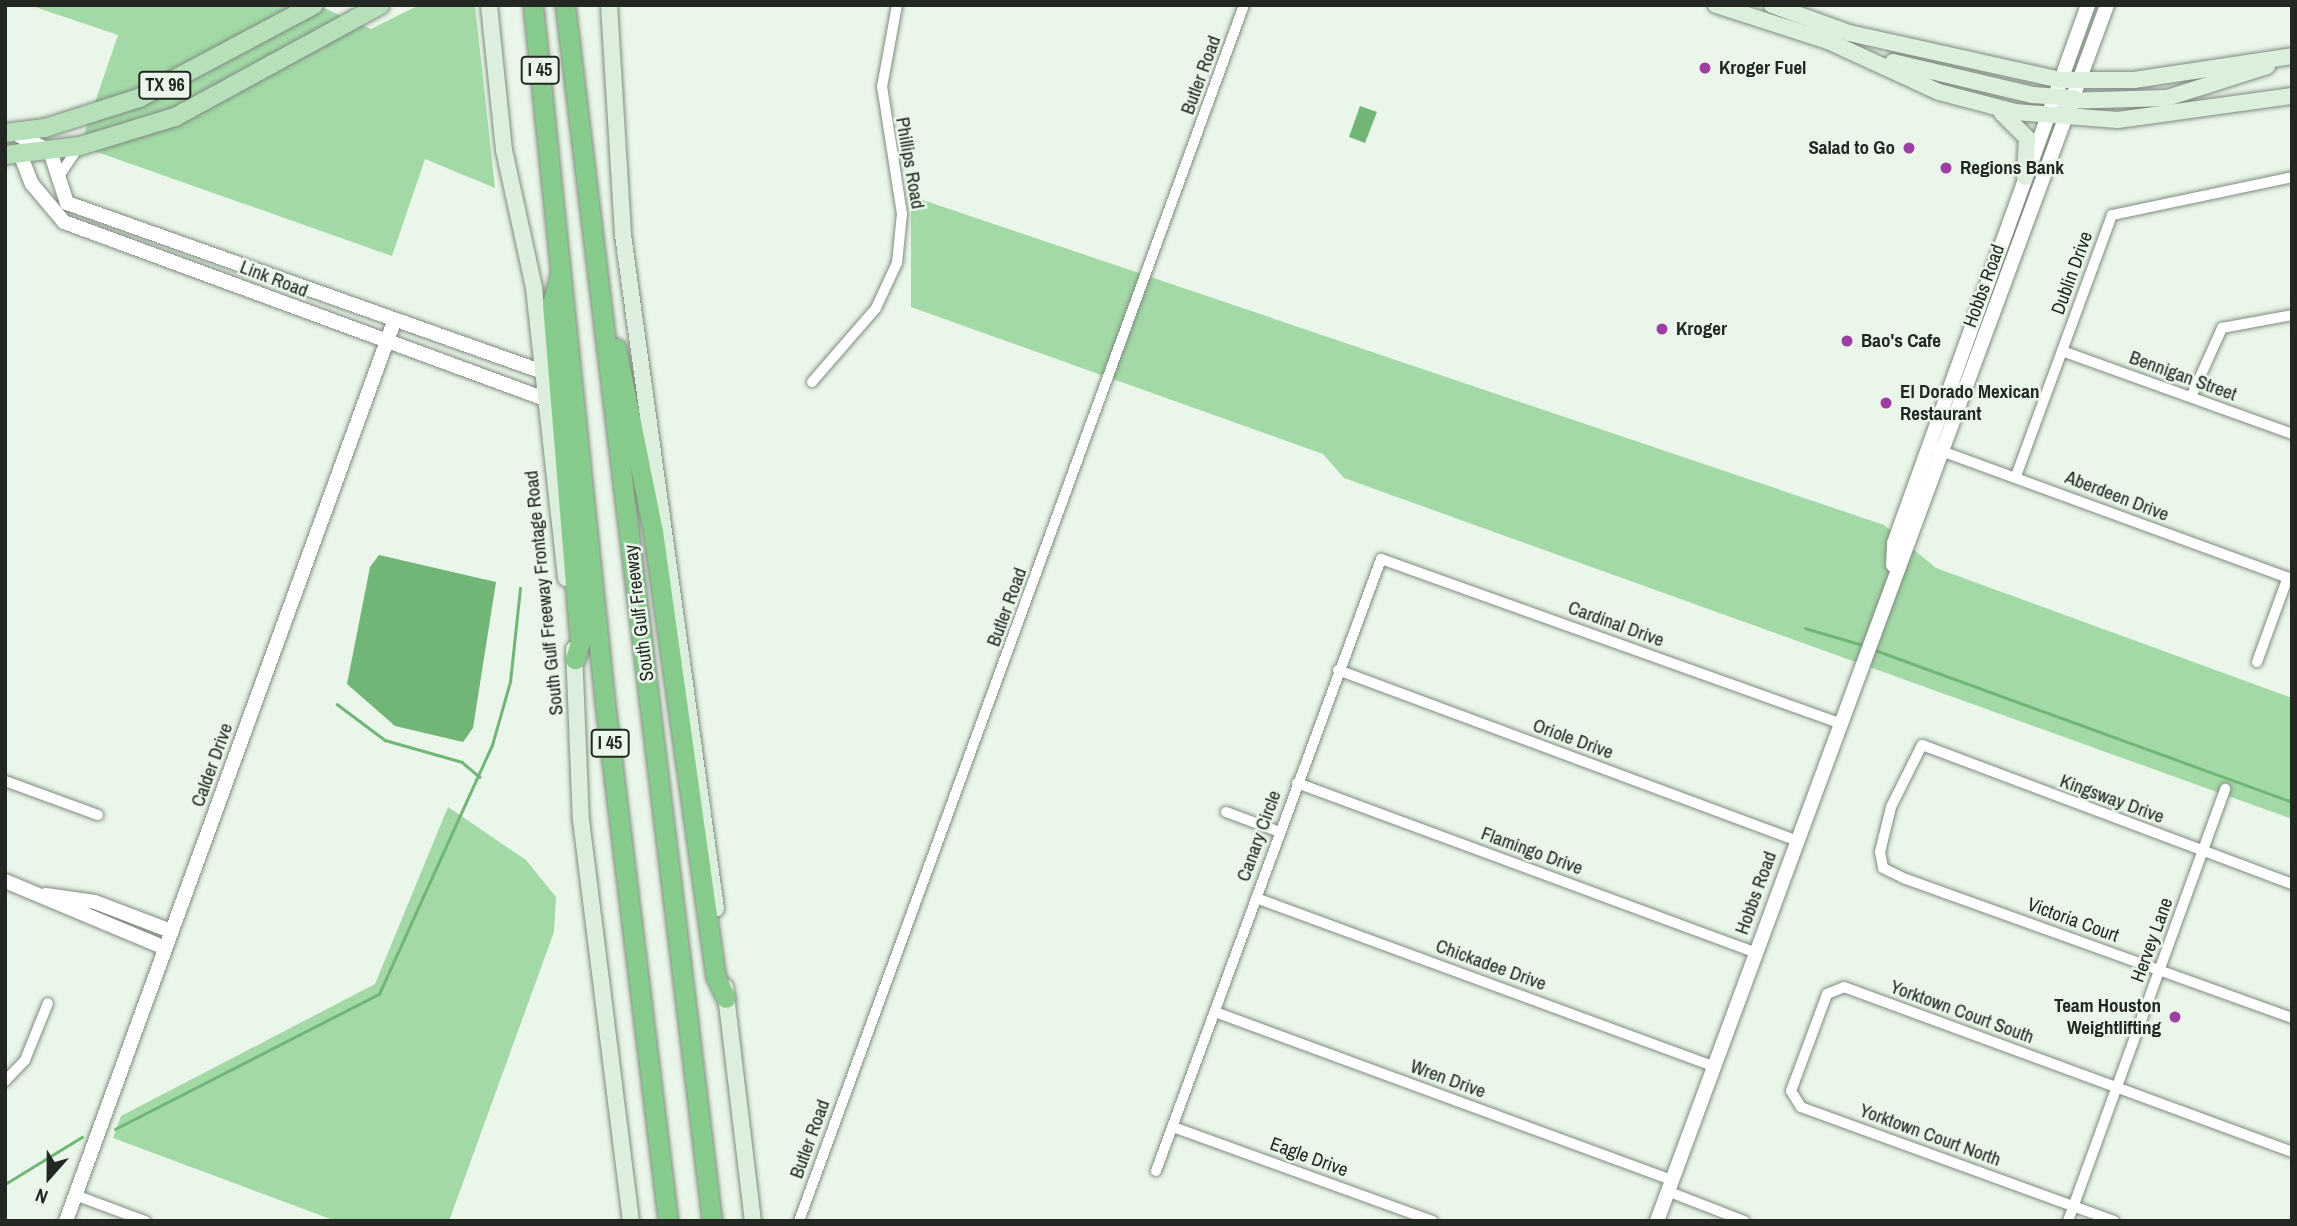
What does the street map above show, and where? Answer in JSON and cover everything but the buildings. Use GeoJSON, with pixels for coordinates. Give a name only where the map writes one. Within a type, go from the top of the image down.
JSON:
{"type":"FeatureCollection","features":[{"type":"Feature","properties":{"kind":"highway","name":"I 45"},"geometry":{"type":"LineString","coordinates":[[533,5],[562,263],[605,704],[668,1221]]}},
{"type":"Feature","properties":{"kind":"highway","name":"South Gulf Freeway"},"geometry":{"type":"LineString","coordinates":[[565,5],[712,1221]]}},
{"type":"Feature","properties":{"kind":"highway"},"geometry":{"type":"LineString","coordinates":[[562,263],[552,304],[580,642],[575,659]]}},
{"type":"Feature","properties":{"kind":"highway"},"geometry":{"type":"LineString","coordinates":[[601,303],[621,361],[653,531],[714,964],[726,998]]}},
{"type":"Feature","properties":{"kind":"main road","name":"TX 96"},"geometry":{"type":"LineString","coordinates":[[9,133],[139,98],[314,5]]}},
{"type":"Feature","properties":{"kind":"main road","name":"TX 96"},"geometry":{"type":"LineString","coordinates":[[13,156],[80,146],[174,117],[380,5]]}},
{"type":"Feature","properties":{"kind":"main road","name":"South Gulf Freeway Frontage Road"},"geometry":{"type":"LineString","coordinates":[[489,5],[504,150],[534,288],[575,659],[581,820],[631,1221]]}},
{"type":"Feature","properties":{"kind":"main road"},"geometry":{"type":"LineString","coordinates":[[608,5],[623,235],[726,998],[752,1221]]}},
{"type":"Feature","properties":{"kind":"main road"},"geometry":{"type":"LineString","coordinates":[[1716,5],[1921,69],[2052,104]]}},
{"type":"Feature","properties":{"kind":"main road"},"geometry":{"type":"LineString","coordinates":[[1772,5],[1849,33],[2061,80],[2206,71],[2292,56]]}},
{"type":"Feature","properties":{"kind":"main road"},"geometry":{"type":"LineString","coordinates":[[1828,41],[1939,92],[1998,109],[2052,104],[2183,116],[2292,96]]}},
{"type":"Feature","properties":{"kind":"main road"},"geometry":{"type":"LineString","coordinates":[[2071,105],[2185,94],[2292,56]]}},
{"type":"Feature","properties":{"kind":"main road"},"geometry":{"type":"LineString","coordinates":[[1998,109],[2027,138],[2025,177]]}},
{"type":"Feature","properties":{"kind":"street","name":"Phillips Road"},"geometry":{"type":"LineString","coordinates":[[812,382],[876,308],[897,263],[902,214],[882,87],[897,5]]}},
{"type":"Feature","properties":{"kind":"street","name":"Butler Road"},"geometry":{"type":"LineString","coordinates":[[799,1221],[1244,5]]}},
{"type":"Feature","properties":{"kind":"street","name":"Hobbs Road"},"geometry":{"type":"LineString","coordinates":[[1892,578],[1894,543],[2088,5]]}},
{"type":"Feature","properties":{"kind":"street","name":"Hobbs Road"},"geometry":{"type":"LineString","coordinates":[[1657,1221],[1892,578],[1944,452],[2107,5]]}},
{"type":"Feature","properties":{"kind":"street"},"geometry":{"type":"LineString","coordinates":[[9,133],[51,151]]}},
{"type":"Feature","properties":{"kind":"street"},"geometry":{"type":"LineString","coordinates":[[57,179],[67,156],[80,146]]}},
{"type":"Feature","properties":{"kind":"street","name":"Link Road"},"geometry":{"type":"LineString","coordinates":[[51,151],[57,179],[67,203],[394,322],[543,372]]}},
{"type":"Feature","properties":{"kind":"street","name":"Link Road"},"geometry":{"type":"LineString","coordinates":[[13,156],[64,222],[386,344],[545,400]]}},
{"type":"Feature","properties":{"kind":"street","name":"Dublin Drive"},"geometry":{"type":"LineString","coordinates":[[2016,476],[2112,215],[2292,177]]}},
{"type":"Feature","properties":{"kind":"street"},"geometry":{"type":"LineString","coordinates":[[253,292],[260,274]]}},
{"type":"Feature","properties":{"kind":"street"},"geometry":{"type":"LineString","coordinates":[[2191,397],[2222,328],[2292,315]]}},
{"type":"Feature","properties":{"kind":"street","name":"Calder Drive"},"geometry":{"type":"LineString","coordinates":[[66,1221],[394,322]]}},
{"type":"Feature","properties":{"kind":"street","name":"Bennigan Street"},"geometry":{"type":"LineString","coordinates":[[2062,351],[2292,434]]}},
{"type":"Feature","properties":{"kind":"street","name":"Aberdeen Drive"},"geometry":{"type":"LineString","coordinates":[[1929,446],[2290,578]]}},
{"type":"Feature","properties":{"kind":"street","name":"Canary Circle"},"geometry":{"type":"LineString","coordinates":[[1156,1171],[1381,559]]}},
{"type":"Feature","properties":{"kind":"street","name":"Cardinal Drive"},"geometry":{"type":"LineString","coordinates":[[1381,559],[1839,723]]}},
{"type":"Feature","properties":{"kind":"street"},"geometry":{"type":"LineString","coordinates":[[2257,662],[2290,578]]}},
{"type":"Feature","properties":{"kind":"street","name":"Oriole Drive"},"geometry":{"type":"LineString","coordinates":[[1338,670],[1796,840]]}},
{"type":"Feature","properties":{"kind":"street","name":"Kingsway Drive"},"geometry":{"type":"LineString","coordinates":[[1883,868],[1891,807],[1922,744],[2292,884]]}},
{"type":"Feature","properties":{"kind":"street"},"geometry":{"type":"LineString","coordinates":[[5,781],[99,815]]}},
{"type":"Feature","properties":{"kind":"street","name":"Flamingo Drive"},"geometry":{"type":"LineString","coordinates":[[1297,783],[1755,952]]}},
{"type":"Feature","properties":{"kind":"street","name":"Hervey Lane"},"geometry":{"type":"LineString","coordinates":[[2068,1221],[2225,789]]}},
{"type":"Feature","properties":{"kind":"street"},"geometry":{"type":"LineString","coordinates":[[1226,813],[1280,832]]}},
{"type":"Feature","properties":{"kind":"street","name":"Victoria Court"},"geometry":{"type":"LineString","coordinates":[[1883,868],[2292,1018]]}},
{"type":"Feature","properties":{"kind":"street"},"geometry":{"type":"LineString","coordinates":[[5,881],[45,895],[165,948]]}},
{"type":"Feature","properties":{"kind":"street"},"geometry":{"type":"LineString","coordinates":[[45,895],[95,902],[171,931]]}},
{"type":"Feature","properties":{"kind":"street","name":"Chickadee Drive"},"geometry":{"type":"LineString","coordinates":[[1256,898],[1713,1066]]}},
{"type":"Feature","properties":{"kind":"street","name":"Yorktown Court South"},"geometry":{"type":"LineString","coordinates":[[1807,1042],[1827,994],[1844,988],[2292,1152]]}},
{"type":"Feature","properties":{"kind":"street"},"geometry":{"type":"LineString","coordinates":[[5,1080],[25,1060],[48,1003]]}},
{"type":"Feature","properties":{"kind":"street","name":"Wren Drive"},"geometry":{"type":"LineString","coordinates":[[1214,1012],[1668,1185],[1744,1221]]}},
{"type":"Feature","properties":{"kind":"street","name":"Yorktown Court North"},"geometry":{"type":"LineString","coordinates":[[1807,1042],[1791,1091],[1801,1107],[2114,1221]]}},
{"type":"Feature","properties":{"kind":"street","name":"Eagle Drive"},"geometry":{"type":"LineString","coordinates":[[1173,1127],[1433,1221]]}},
{"type":"Feature","properties":{"kind":"street"},"geometry":{"type":"LineString","coordinates":[[75,1195],[145,1221]]}},
{"type":"Feature","properties":{"kind":"shaded area"},"geometry":{"type":"Polygon","coordinates":[[[29,5],[317,5],[371,29],[419,5],[475,5],[495,188],[425,159],[392,256],[80,146],[118,35],[29,5]]]}},
{"type":"Feature","properties":{"kind":"shaded area"},"geometry":{"type":"Polygon","coordinates":[[[1360,106],[1377,112],[1365,143],[1349,137],[1360,106]]]}},
{"type":"Feature","properties":{"kind":"shaded area"},"geometry":{"type":"Polygon","coordinates":[[[911,196],[1884,525],[1936,568],[2292,698],[2292,819],[1344,478],[1323,454],[911,307],[911,196]]]}},
{"type":"Feature","properties":{"kind":"shaded area"},"geometry":{"type":"Polygon","coordinates":[[[379,555],[496,582],[473,728],[463,742],[395,726],[347,684],[370,567],[379,555]]]}},
{"type":"Feature","properties":{"kind":"shaded area"},"geometry":{"type":"Polygon","coordinates":[[[448,807],[526,860],[556,897],[554,932],[449,1221],[336,1221],[113,1138],[121,1116],[375,984],[448,807]]]}},
{"type":"Feature","properties":{"kind":"waterway"},"geometry":{"type":"LineString","coordinates":[[115,1129],[379,994],[492,745],[510,682],[520,589]]}},
{"type":"Feature","properties":{"kind":"waterway"},"geometry":{"type":"LineString","coordinates":[[1805,628],[1866,646]]}},
{"type":"Feature","properties":{"kind":"waterway"},"geometry":{"type":"LineString","coordinates":[[1875,650],[2292,802]]}},
{"type":"Feature","properties":{"kind":"waterway"},"geometry":{"type":"LineString","coordinates":[[337,704],[385,740],[462,762],[480,777]]}},
{"type":"Feature","properties":{"kind":"waterway"},"geometry":{"type":"LineString","coordinates":[[5,1184],[82,1137]]}},
{"type":"Feature","properties":{"kind":"place","name":"Kroger Fuel"},"geometry":{"type":"Point","coordinates":[1705,68]}},
{"type":"Feature","properties":{"kind":"place","name":"Salad to Go"},"geometry":{"type":"Point","coordinates":[1909,148]}},
{"type":"Feature","properties":{"kind":"place","name":"Regions Bank"},"geometry":{"type":"Point","coordinates":[1946,168]}},
{"type":"Feature","properties":{"kind":"place","name":"Kroger"},"geometry":{"type":"Point","coordinates":[1662,329]}},
{"type":"Feature","properties":{"kind":"place","name":"Bao's Cafe"},"geometry":{"type":"Point","coordinates":[1847,341]}},
{"type":"Feature","properties":{"kind":"place","name":"El Dorado Mexican Restaurant"},"geometry":{"type":"Point","coordinates":[1886,403]}},
{"type":"Feature","properties":{"kind":"place","name":"Team Houston Weightlifting"},"geometry":{"type":"Point","coordinates":[2175,1017]}}]}
